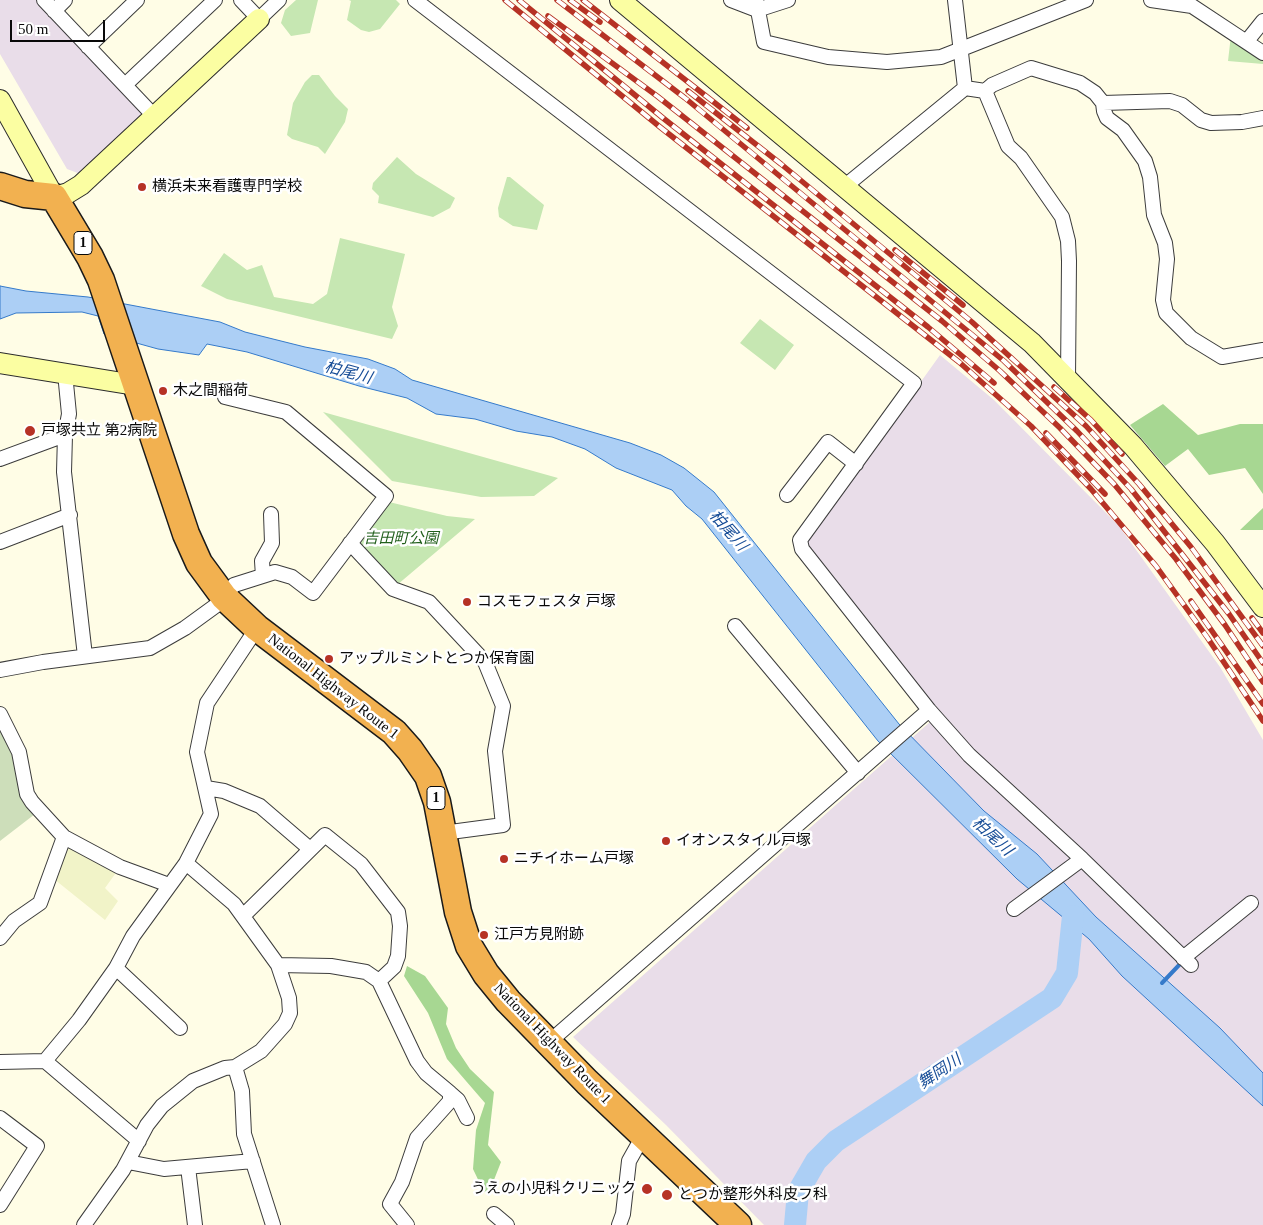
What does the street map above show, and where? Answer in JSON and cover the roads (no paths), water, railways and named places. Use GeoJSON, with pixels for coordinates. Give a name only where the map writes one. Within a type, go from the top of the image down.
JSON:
{"type":"FeatureCollection","features":[{"type":"Feature","properties":{"kind":"highway"},"geometry":{"type":"LineString","coordinates":[[0,186],[25,194],[54,196]]}},
{"type":"Feature","properties":{"kind":"highway","name":"National Highway Route 1"},"geometry":{"type":"LineString","coordinates":[[54,196],[90,257],[105,293],[186,534],[199,563],[224,597],[257,628],[369,712],[410,750],[428,776],[437,802],[458,912],[469,946],[486,974],[508,1001],[548,1043],[738,1225]]}},
{"type":"Feature","properties":{"kind":"street"},"geometry":{"type":"LineString","coordinates":[[44,0],[155,117]]}},
{"type":"Feature","properties":{"kind":"street"},"geometry":{"type":"LineString","coordinates":[[54,11],[65,0]]}},
{"type":"Feature","properties":{"kind":"street"},"geometry":{"type":"LineString","coordinates":[[88,47],[137,0]]}},
{"type":"Feature","properties":{"kind":"street"},"geometry":{"type":"LineString","coordinates":[[125,86],[216,0]]}},
{"type":"Feature","properties":{"kind":"street"},"geometry":{"type":"LineString","coordinates":[[241,0],[259,20]]}},
{"type":"Feature","properties":{"kind":"street"},"geometry":{"type":"LineString","coordinates":[[0,100],[54,196],[68,193],[81,185],[279,0]]}},
{"type":"Feature","properties":{"kind":"street"},"geometry":{"type":"LineString","coordinates":[[415,0],[914,383],[800,540],[802,549],[929,710],[969,755],[1082,859],[1187,962],[1252,903]]}},
{"type":"Feature","properties":{"kind":"street"},"geometry":{"type":"LineString","coordinates":[[620,0],[844,187],[980,297],[1068,379],[1133,446],[1178,498],[1263,607]]}},
{"type":"Feature","properties":{"kind":"street"},"geometry":{"type":"LineString","coordinates":[[730,0],[756,5],[788,0]]}},
{"type":"Feature","properties":{"kind":"street"},"geometry":{"type":"LineString","coordinates":[[955,0],[964,88]]}},
{"type":"Feature","properties":{"kind":"street"},"geometry":{"type":"LineString","coordinates":[[756,5],[764,42],[828,57],[887,62],[941,57],[1086,0]]}},
{"type":"Feature","properties":{"kind":"street"},"geometry":{"type":"LineString","coordinates":[[1151,0],[1194,3],[1263,53]]}},
{"type":"Feature","properties":{"kind":"street"},"geometry":{"type":"LineString","coordinates":[[1247,41],[1263,22]]}},
{"type":"Feature","properties":{"kind":"street"},"geometry":{"type":"LineString","coordinates":[[844,187],[964,88],[985,91],[992,85],[1031,68],[1080,83],[1104,102],[1104,111],[1108,118],[1132,140],[1147,169],[1154,214],[1164,243],[1167,259],[1163,300],[1166,313],[1191,338],[1222,357],[1263,350]]}},
{"type":"Feature","properties":{"kind":"street"},"geometry":{"type":"LineString","coordinates":[[985,91],[1008,146],[1021,158],[1062,217],[1068,241],[1069,261],[1068,379]]}},
{"type":"Feature","properties":{"kind":"street"},"geometry":{"type":"LineString","coordinates":[[1104,102],[1170,101],[1182,105],[1202,120],[1211,123],[1242,122],[1263,118]]}},
{"type":"Feature","properties":{"kind":"street"},"geometry":{"type":"LineString","coordinates":[[0,363],[65,373],[133,379]]}},
{"type":"Feature","properties":{"kind":"street"},"geometry":{"type":"LineString","coordinates":[[65,373],[69,414],[65,436],[64,472],[85,656]]}},
{"type":"Feature","properties":{"kind":"street"},"geometry":{"type":"LineString","coordinates":[[0,670],[85,656],[150,648],[185,628],[218,604],[234,585],[276,572],[292,577],[313,593],[386,496],[286,412],[225,397]]}},
{"type":"Feature","properties":{"kind":"street"},"geometry":{"type":"LineString","coordinates":[[0,460],[65,436]]}},
{"type":"Feature","properties":{"kind":"street"},"geometry":{"type":"LineString","coordinates":[[787,494],[828,442],[856,464]]}},
{"type":"Feature","properties":{"kind":"street"},"geometry":{"type":"LineString","coordinates":[[263,576],[262,561],[272,543],[271,514]]}},
{"type":"Feature","properties":{"kind":"street"},"geometry":{"type":"LineString","coordinates":[[0,542],[70,515]]}},
{"type":"Feature","properties":{"kind":"street"},"geometry":{"type":"LineString","coordinates":[[350,543],[393,589],[430,602],[485,662],[503,706],[495,751],[503,825],[443,833]]}},
{"type":"Feature","properties":{"kind":"street"},"geometry":{"type":"LineString","coordinates":[[735,626],[858,774]]}},
{"type":"Feature","properties":{"kind":"street"},"geometry":{"type":"LineString","coordinates":[[45,1061],[79,1020],[116,968],[133,936],[168,885],[186,863],[211,814],[197,752],[207,704],[257,628]]}},
{"type":"Feature","properties":{"kind":"street"},"geometry":{"type":"LineString","coordinates":[[548,1043],[929,710]]}},
{"type":"Feature","properties":{"kind":"street"},"geometry":{"type":"LineString","coordinates":[[0,714],[19,752],[29,798],[64,837],[120,867],[168,885]]}},
{"type":"Feature","properties":{"kind":"street"},"geometry":{"type":"LineString","coordinates":[[206,788],[238,796],[260,806],[310,849]]}},
{"type":"Feature","properties":{"kind":"street"},"geometry":{"type":"LineString","coordinates":[[243,916],[325,835],[361,864],[398,912],[398,956],[394,967],[378,981]]}},
{"type":"Feature","properties":{"kind":"street"},"geometry":{"type":"LineString","coordinates":[[0,938],[14,921],[40,903],[64,837]]}},
{"type":"Feature","properties":{"kind":"street"},"geometry":{"type":"LineString","coordinates":[[1014,909],[1082,859]]}},
{"type":"Feature","properties":{"kind":"street"},"geometry":{"type":"LineString","coordinates":[[84,1225],[128,1162],[147,1125],[162,1106],[178,1092],[210,1074],[235,1067],[261,1051],[285,1024],[290,1013],[289,998],[278,965],[243,916],[216,887],[186,863]]}},
{"type":"Feature","properties":{"kind":"street"},"geometry":{"type":"LineString","coordinates":[[278,965],[331,966],[366,972],[378,981],[417,1061],[426,1073],[458,1100],[467,1118]]}},
{"type":"Feature","properties":{"kind":"street"},"geometry":{"type":"LineString","coordinates":[[116,968],[180,1028]]}},
{"type":"Feature","properties":{"kind":"street"},"geometry":{"type":"LineString","coordinates":[[0,1062],[45,1061],[139,1141]]}},
{"type":"Feature","properties":{"kind":"street"},"geometry":{"type":"LineString","coordinates":[[235,1067],[242,1091],[244,1134],[273,1225]]}},
{"type":"Feature","properties":{"kind":"street"},"geometry":{"type":"LineString","coordinates":[[407,1225],[390,1204],[402,1182],[417,1138],[450,1101],[450,1093]]}},
{"type":"Feature","properties":{"kind":"street"},"geometry":{"type":"LineString","coordinates":[[0,1118],[37,1146],[0,1205]]}},
{"type":"Feature","properties":{"kind":"street"},"geometry":{"type":"LineString","coordinates":[[619,1225],[623,1214],[629,1161],[643,1136]]}},
{"type":"Feature","properties":{"kind":"street"},"geometry":{"type":"LineString","coordinates":[[128,1162],[164,1169],[253,1161]]}},
{"type":"Feature","properties":{"kind":"street"},"geometry":{"type":"LineString","coordinates":[[188,1167],[194,1225]]}},
{"type":"Feature","properties":{"kind":"street"},"geometry":{"type":"LineString","coordinates":[[494,1214],[506,1225]]}},
{"type":"Feature","properties":{"kind":"water","name":"柏尾川"},"geometry":{"type":"Polygon","coordinates":[[[0,286],[26,291],[88,297],[220,322],[245,332],[305,347],[368,359],[395,369],[412,380],[630,443],[661,455],[684,468],[714,492],[899,724],[984,811],[1037,854],[1096,917],[1220,1028],[1263,1073],[1263,1106],[1122,976],[1089,939],[1017,879],[878,741],[702,519],[686,506],[672,490],[616,468],[585,449],[552,437],[516,431],[475,419],[436,414],[407,398],[359,386],[247,352],[207,344],[199,355],[158,349],[104,334],[98,316],[82,312],[16,313],[0,319],[0,286]]]}},
{"type":"Feature","properties":{"kind":"waterway","name":"舞岡川"},"geometry":{"type":"LineString","coordinates":[[795,1225],[798,1192],[816,1161],[836,1141],[1052,998],[1067,973],[1073,916]]}},
{"type":"Feature","properties":{"kind":"waterway"},"geometry":{"type":"LineString","coordinates":[[1162,983],[1181,963]]}},
{"type":"Feature","properties":{"kind":"railway"},"geometry":{"type":"LineString","coordinates":[[505,0],[660,127],[959,362],[1031,426],[1091,489],[1156,566],[1207,637],[1263,721]]}},
{"type":"Feature","properties":{"kind":"railway"},"geometry":{"type":"LineString","coordinates":[[519,0],[663,118],[928,327],[994,383]]}},
{"type":"Feature","properties":{"kind":"railway"},"geometry":{"type":"LineString","coordinates":[[557,0],[685,98],[1004,361],[1077,431],[1131,489],[1229,614],[1263,663]]}},
{"type":"Feature","properties":{"kind":"railway"},"geometry":{"type":"LineString","coordinates":[[570,0],[600,22]]}},
{"type":"Feature","properties":{"kind":"railway"},"geometry":{"type":"LineString","coordinates":[[583,0],[747,128]]}},
{"type":"Feature","properties":{"kind":"railway"},"geometry":{"type":"LineString","coordinates":[[548,16],[657,96],[942,321],[1000,371],[1060,428],[1114,484],[1176,559],[1225,625],[1263,682]]}},
{"type":"Feature","properties":{"kind":"railway"},"geometry":{"type":"LineString","coordinates":[[688,91],[781,164],[972,322],[1086,426],[1139,484],[1191,547],[1263,646]]}},
{"type":"Feature","properties":{"kind":"railway"},"geometry":{"type":"LineString","coordinates":[[895,250],[963,305]]}},
{"type":"Feature","properties":{"kind":"railway"},"geometry":{"type":"LineString","coordinates":[[1054,387],[1091,420],[1122,454]]}},
{"type":"Feature","properties":{"kind":"railway"},"geometry":{"type":"LineString","coordinates":[[1046,433],[1105,494]]}},
{"type":"Feature","properties":{"kind":"railway"},"geometry":{"type":"LineString","coordinates":[[1191,601],[1263,704]]}},
{"type":"Feature","properties":{"kind":"railway"},"geometry":{"type":"LineString","coordinates":[[1252,618],[1263,633]]}},
{"type":"Feature","properties":{"kind":"place","name":"横浜未来看護専門学校"},"geometry":{"type":"Point","coordinates":[142,187]}},
{"type":"Feature","properties":{"kind":"place","name":"木之間稲荷"},"geometry":{"type":"Point","coordinates":[163,391]}},
{"type":"Feature","properties":{"kind":"place","name":"戸塚共立 第2病院"},"geometry":{"type":"Point","coordinates":[30,431]}},
{"type":"Feature","properties":{"kind":"place","name":"コスモフェスタ 戸塚"},"geometry":{"type":"Point","coordinates":[467,602]}},
{"type":"Feature","properties":{"kind":"place","name":"アップルミントとつか保育園"},"geometry":{"type":"Point","coordinates":[329,659]}},
{"type":"Feature","properties":{"kind":"place","name":"イオンスタイル戸塚"},"geometry":{"type":"Point","coordinates":[666,841]}},
{"type":"Feature","properties":{"kind":"place","name":"ニチイホーム戸塚"},"geometry":{"type":"Point","coordinates":[504,859]}},
{"type":"Feature","properties":{"kind":"place","name":"江戸方見附跡"},"geometry":{"type":"Point","coordinates":[484,935]}},
{"type":"Feature","properties":{"kind":"place","name":"うえの小児科クリニック"},"geometry":{"type":"Point","coordinates":[647,1189]}},
{"type":"Feature","properties":{"kind":"place","name":"とつか整形外科皮フ科"},"geometry":{"type":"Point","coordinates":[667,1195]}},
{"type":"Feature","properties":{"kind":"park label","name":"吉田町公園"},"geometry":{"type":"Point","coordinates":[401,539]}}]}
